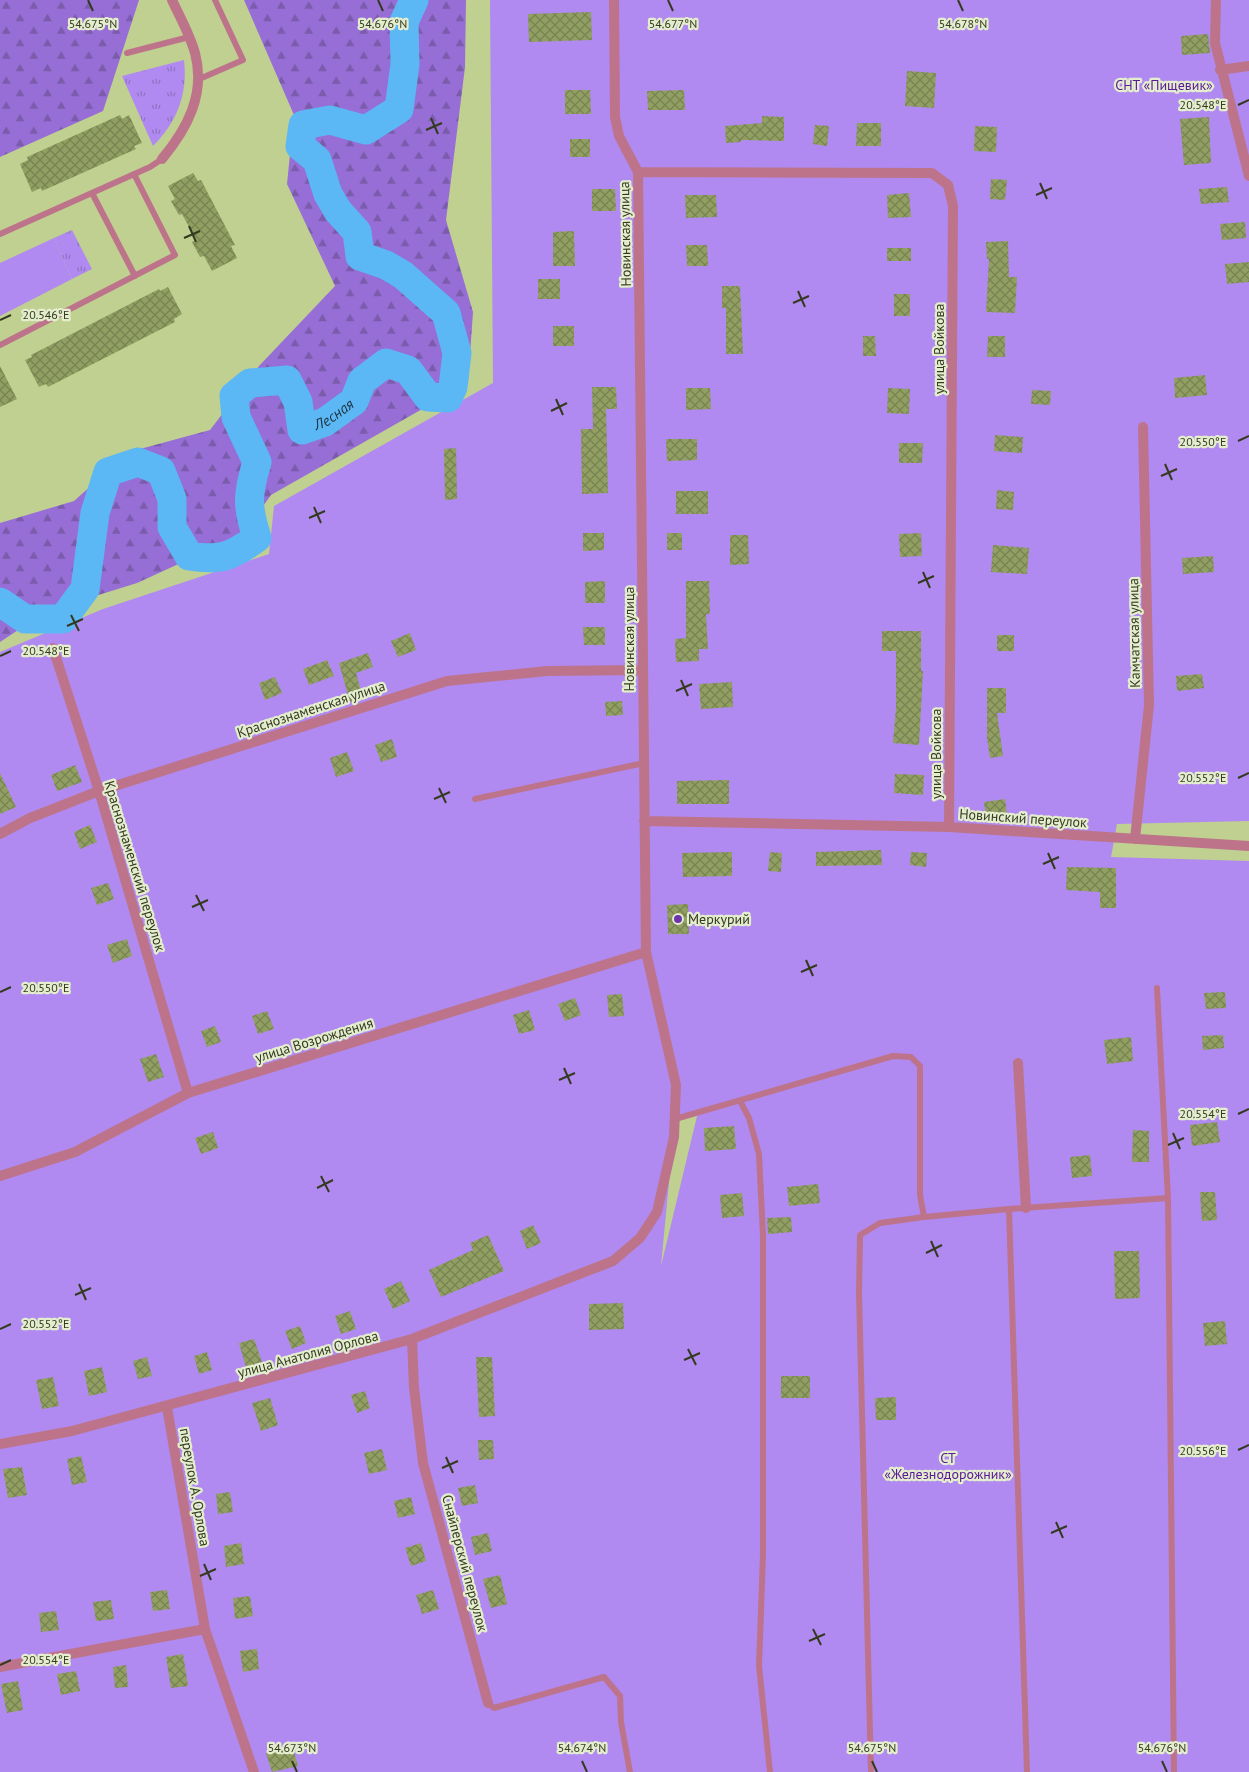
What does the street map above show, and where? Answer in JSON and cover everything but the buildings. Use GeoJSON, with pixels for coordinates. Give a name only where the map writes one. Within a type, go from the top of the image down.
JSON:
{"type":"FeatureCollection","features":[{"type":"Feature","properties":{"kind":"street"},"geometry":{"type":"LineString","coordinates":[[162,159],[188,124],[195,103],[198,80],[196,54],[172,0]]}},
{"type":"Feature","properties":{"kind":"street","name":"Новинская улица"},"geometry":{"type":"LineString","coordinates":[[614,0],[615,117],[619,136],[638,172],[646,952],[676,1085],[674,1137],[657,1212],[640,1238],[614,1261]]}},
{"type":"Feature","properties":{"kind":"street"},"geometry":{"type":"LineString","coordinates":[[1216,0],[1215,43],[1220,70],[1249,176]]}},
{"type":"Feature","properties":{"kind":"street"},"geometry":{"type":"LineString","coordinates":[[1220,70],[1249,66]]}},
{"type":"Feature","properties":{"kind":"street","name":"улица Войкова"},"geometry":{"type":"LineString","coordinates":[[638,172],[932,174],[948,185],[953,206],[949,827]]}},
{"type":"Feature","properties":{"kind":"street","name":"Камчатская улица"},"geometry":{"type":"LineString","coordinates":[[1135,839],[1149,705],[1143,427]]}},
{"type":"Feature","properties":{"kind":"street","name":"Краснознаменский переулок"},"geometry":{"type":"LineString","coordinates":[[52,648],[99,791],[188,1093]]}},
{"type":"Feature","properties":{"kind":"street","name":"Краснознаменская улица"},"geometry":{"type":"LineString","coordinates":[[0,834],[30,818],[99,791],[447,681],[547,671],[643,670]]}},
{"type":"Feature","properties":{"kind":"street","name":"Новинский переулок"},"geometry":{"type":"LineString","coordinates":[[644,822],[949,827],[1249,846]]}},
{"type":"Feature","properties":{"kind":"street","name":"улица Возрождения"},"geometry":{"type":"LineString","coordinates":[[0,1176],[75,1152],[188,1093],[646,952]]}},
{"type":"Feature","properties":{"kind":"street"},"geometry":{"type":"LineString","coordinates":[[1018,1064],[1026,1208]]}},
{"type":"Feature","properties":{"kind":"street","name":"улица Анатолия Орлова"},"geometry":{"type":"LineString","coordinates":[[0,1444],[72,1431],[167,1407],[412,1339],[614,1261]]}},
{"type":"Feature","properties":{"kind":"street","name":"Снайперский переулок"},"geometry":{"type":"LineString","coordinates":[[412,1339],[414,1388],[423,1463],[488,1703]]}},
{"type":"Feature","properties":{"kind":"street","name":"переулок А. Орлова"},"geometry":{"type":"LineString","coordinates":[[167,1407],[205,1628],[254,1772]]}},
{"type":"Feature","properties":{"kind":"street"},"geometry":{"type":"LineString","coordinates":[[0,1667],[205,1628]]}},
{"type":"Feature","properties":{"kind":"lane"},"geometry":{"type":"LineString","coordinates":[[198,80],[243,60],[216,0]]}},
{"type":"Feature","properties":{"kind":"lane"},"geometry":{"type":"LineString","coordinates":[[127,53],[189,37]]}},
{"type":"Feature","properties":{"kind":"lane"},"geometry":{"type":"LineString","coordinates":[[0,234],[134,174],[162,159]]}},
{"type":"Feature","properties":{"kind":"lane"},"geometry":{"type":"LineString","coordinates":[[0,345],[176,255],[134,174]]}},
{"type":"Feature","properties":{"kind":"lane"},"geometry":{"type":"LineString","coordinates":[[92,192],[135,276]]}},
{"type":"Feature","properties":{"kind":"lane"},"geometry":{"type":"LineString","coordinates":[[476,799],[644,763]]}},
{"type":"Feature","properties":{"kind":"lane"},"geometry":{"type":"LineString","coordinates":[[1157,988],[1168,1198],[1174,1772]]}},
{"type":"Feature","properties":{"kind":"lane"},"geometry":{"type":"LineString","coordinates":[[675,1119],[893,1056],[911,1057],[920,1066],[920,1195],[924,1217]]}},
{"type":"Feature","properties":{"kind":"lane"},"geometry":{"type":"LineString","coordinates":[[740,1101],[749,1118],[759,1154],[761,1190],[763,1236],[763,1554],[759,1666],[770,1772]]}},
{"type":"Feature","properties":{"kind":"lane"},"geometry":{"type":"LineString","coordinates":[[871,1772],[859,1293],[860,1235],[880,1223],[924,1217],[1168,1198]]}},
{"type":"Feature","properties":{"kind":"lane"},"geometry":{"type":"LineString","coordinates":[[1009,1209],[1027,1772]]}},
{"type":"Feature","properties":{"kind":"lane"},"geometry":{"type":"LineString","coordinates":[[488,1703],[494,1708],[604,1678],[620,1696],[621,1722],[630,1772]]}},
{"type":"Feature","properties":{"kind":"green space"},"geometry":{"type":"Polygon","coordinates":[[[0,0],[139,0],[103,111],[0,157],[0,0]]]}},
{"type":"Feature","properties":{"kind":"green space"},"geometry":{"type":"Polygon","coordinates":[[[244,0],[466,0],[465,67],[446,220],[473,312],[468,383],[271,495],[242,535],[137,583],[47,611],[0,642],[0,523],[74,501],[129,452],[210,430],[259,366],[335,286],[287,184],[294,115],[244,0]]]}},
{"type":"Feature","properties":{"kind":"green space"},"geometry":{"type":"Polygon","coordinates":[[[490,0],[1249,0],[1249,821],[1117,824],[1111,857],[1249,861],[1249,1772],[0,1772],[0,652],[103,609],[269,554],[274,506],[493,383],[490,0]],[[698,1112],[675,1119],[661,1266],[698,1112]]]}},
{"type":"Feature","properties":{"kind":"green space"},"geometry":{"type":"Polygon","coordinates":[[[184,60],[184,84],[179,107],[169,127],[153,146],[122,76],[184,60]]]}},
{"type":"Feature","properties":{"kind":"green space"},"geometry":{"type":"Polygon","coordinates":[[[72,230],[92,269],[72,279],[54,238],[72,230]]]}},
{"type":"Feature","properties":{"kind":"green space"},"geometry":{"type":"Polygon","coordinates":[[[54,238],[72,279],[0,316],[0,263],[54,238]]]}},
{"type":"Feature","properties":{"kind":"waterway","name":"Лесная"},"geometry":{"type":"LineString","coordinates":[[0,602],[25,619],[63,619],[85,589],[95,513],[108,472],[138,462],[161,471],[172,499],[172,527],[189,556],[209,558],[225,556],[239,550],[257,538],[251,517],[249,500],[251,483],[257,462],[236,417],[234,396],[250,383],[287,380],[298,402],[302,430],[325,422],[354,401],[362,381],[386,363],[408,370],[428,397],[448,398],[453,387],[457,353],[446,313],[403,275],[386,265],[360,256],[357,232],[338,211],[328,194],[317,160],[300,146],[303,125],[330,120],[366,130],[399,109],[405,64],[404,22],[414,0]]}},
{"type":"Feature","properties":{"kind":"place","name":"Меркурий"},"geometry":{"type":"Point","coordinates":[678,919]}},
{"type":"Feature","properties":{"kind":"park label","name":"СНТ «Пищевик»"},"geometry":{"type":"Point","coordinates":[1164,85]}},
{"type":"Feature","properties":{"kind":"park label","name":"СТ «Железнодорожник»"},"geometry":{"type":"Point","coordinates":[948,1466]}}]}
